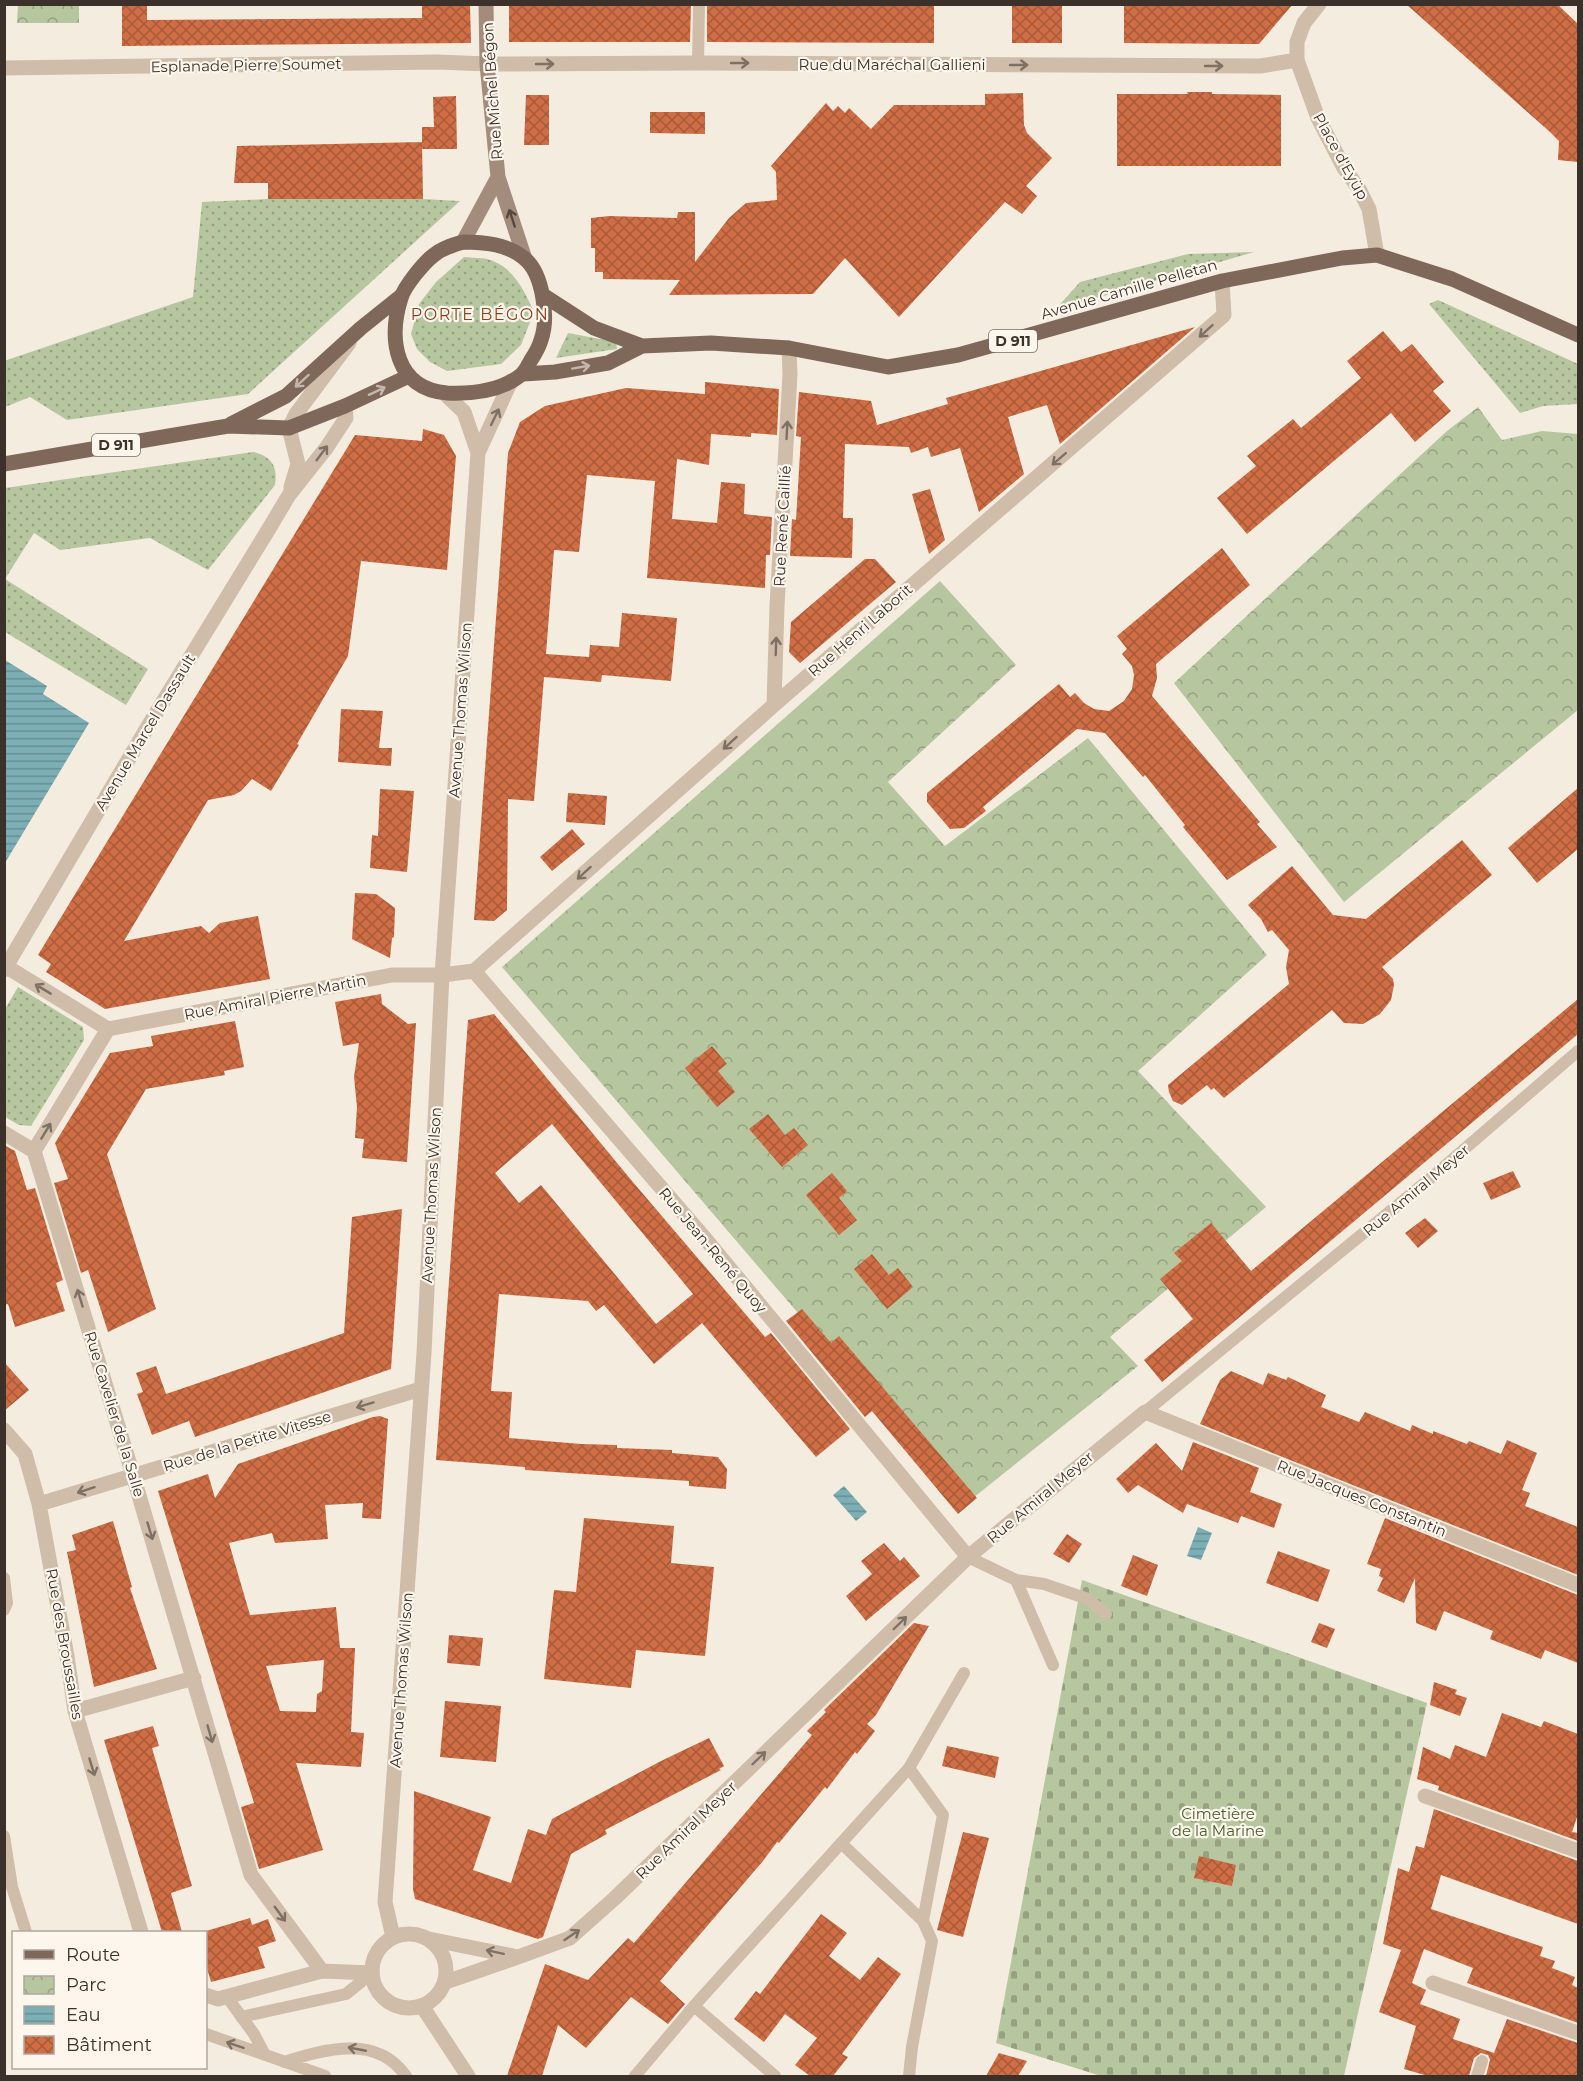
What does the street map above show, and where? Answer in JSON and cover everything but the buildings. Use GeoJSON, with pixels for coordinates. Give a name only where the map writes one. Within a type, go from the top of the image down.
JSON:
{"type":"FeatureCollection","features":[{"type":"Feature","properties":{"kind":"main road","name":"Rue Michel Bégon"},"geometry":{"type":"LineString","coordinates":[[486,4],[487,64],[498,177],[525,259]]}},
{"type":"Feature","properties":{"kind":"main road","name":"Rue Michel Bégon"},"geometry":{"type":"LineString","coordinates":[[463,243],[498,177]]}},
{"type":"Feature","properties":{"kind":"main road"},"geometry":{"type":"LineString","coordinates":[[483,242],[502,247],[525,259],[534,271],[543,295],[544,317],[542,339],[517,377],[492,389],[469,393],[444,393],[429,389],[409,376],[398,357],[395,346],[396,321],[401,296],[433,255],[450,246],[483,242]]}},
{"type":"Feature","properties":{"kind":"main road","name":"Avenue Camille Pelletan"},"geometry":{"type":"LineString","coordinates":[[543,295],[594,328],[642,346],[711,343],[789,348],[888,367],[958,355],[989,347],[1222,280],[1342,258],[1377,255],[1452,279],[1578,335]]}},
{"type":"Feature","properties":{"kind":"main road","name":"D 911"},"geometry":{"type":"LineString","coordinates":[[228,426],[286,396],[361,328],[401,296]]}},
{"type":"Feature","properties":{"kind":"main road","name":"Avenue Camille Pelletan"},"geometry":{"type":"LineString","coordinates":[[517,377],[608,363],[642,346]]}},
{"type":"Feature","properties":{"kind":"main road","name":"D 911"},"geometry":{"type":"LineString","coordinates":[[4,464],[228,426],[289,428],[345,406],[409,376]]}},
{"type":"Feature","properties":{"kind":"street"},"geometry":{"type":"LineString","coordinates":[[1297,60],[1297,42],[1304,23],[1319,4]]}},
{"type":"Feature","properties":{"kind":"street","name":"Rue du Maréchal Gallieni"},"geometry":{"type":"LineString","coordinates":[[487,64],[1260,66],[1297,60]]}},
{"type":"Feature","properties":{"kind":"street","name":"Place d'Eyüp"},"geometry":{"type":"LineString","coordinates":[[1297,60],[1318,118],[1369,209],[1377,255]]}},
{"type":"Feature","properties":{"kind":"street","name":"Esplanade Pierre Soumet"},"geometry":{"type":"LineString","coordinates":[[4,68],[438,62],[487,64]]}},
{"type":"Feature","properties":{"kind":"street","name":"Rue Henri Laborit"},"geometry":{"type":"LineString","coordinates":[[474,971],[774,705],[1224,315],[1222,280]]}},
{"type":"Feature","properties":{"kind":"street","name":"D 911"},"geometry":{"type":"LineString","coordinates":[[289,428],[296,414],[361,328]]}},
{"type":"Feature","properties":{"kind":"street","name":"Rue René Caillié"},"geometry":{"type":"LineString","coordinates":[[774,705],[790,374],[789,348]]}},
{"type":"Feature","properties":{"kind":"street","name":"Avenue Thomas Wilson"},"geometry":{"type":"LineString","coordinates":[[478,453],[517,377]]}},
{"type":"Feature","properties":{"kind":"street","name":"Avenue Thomas Wilson"},"geometry":{"type":"LineString","coordinates":[[393,1937],[385,1902],[421,1389],[442,975],[478,453],[464,412],[444,393]]}},
{"type":"Feature","properties":{"kind":"street","name":"Avenue Marcel Dassault"},"geometry":{"type":"LineString","coordinates":[[6,968],[152,719],[289,495],[327,447],[346,418],[345,406]]}},
{"type":"Feature","properties":{"kind":"street","name":"Avenue Marcel Dassault"},"geometry":{"type":"LineString","coordinates":[[289,428],[298,464],[289,495]]}},
{"type":"Feature","properties":{"kind":"street"},"geometry":{"type":"LineString","coordinates":[[4,1133],[34,1151],[108,1029],[6,968]]}},
{"type":"Feature","properties":{"kind":"street"},"geometry":{"type":"LineString","coordinates":[[442,975],[474,971]]}},
{"type":"Feature","properties":{"kind":"street","name":"Rue Jean-René Quoy"},"geometry":{"type":"LineString","coordinates":[[474,971],[708,1242],[968,1557]]}},
{"type":"Feature","properties":{"kind":"street","name":"Rue Amiral Pierre Martin"},"geometry":{"type":"LineString","coordinates":[[108,1029],[392,975],[442,975]]}},
{"type":"Feature","properties":{"kind":"street","name":"Rue Cavelier de la Salle"},"geometry":{"type":"LineString","coordinates":[[34,1151],[194,1678],[251,1875],[322,1971]]}},
{"type":"Feature","properties":{"kind":"street","name":"Rue de la Petite Vitesse"},"geometry":{"type":"LineString","coordinates":[[39,1504],[421,1389]]}},
{"type":"Feature","properties":{"kind":"street","name":"Rue Amiral Meyer"},"geometry":{"type":"LineString","coordinates":[[446,1982],[570,1938],[968,1557],[1145,1412]]}},
{"type":"Feature","properties":{"kind":"street","name":"Rue Jacques Constantin"},"geometry":{"type":"LineString","coordinates":[[1145,1412],[1578,1585]]}},
{"type":"Feature","properties":{"kind":"street","name":"Rue des Broussailles"},"geometry":{"type":"LineString","coordinates":[[4,1430],[25,1454],[39,1504],[75,1711],[141,1931]]}},
{"type":"Feature","properties":{"kind":"street"},"geometry":{"type":"LineString","coordinates":[[75,1711],[194,1678]]}},
{"type":"Feature","properties":{"kind":"street"},"geometry":{"type":"LineString","coordinates":[[1425,1796],[1578,1851]]}},
{"type":"Feature","properties":{"kind":"street"},"geometry":{"type":"LineString","coordinates":[[429,1939],[439,1947],[445,1958],[446,1982],[432,2001],[422,2006],[412,2008],[392,2004],[375,1986],[372,1973],[377,1952],[393,1937],[405,1933],[417,1934],[429,1939],[518,1957]]}},
{"type":"Feature","properties":{"kind":"street"},"geometry":{"type":"LineString","coordinates":[[207,1995],[218,1999],[322,1971],[372,1973]]}},
{"type":"Feature","properties":{"kind":"street"},"geometry":{"type":"LineString","coordinates":[[1434,1983],[1578,2033]]}},
{"type":"Feature","properties":{"kind":"street"},"geometry":{"type":"LineString","coordinates":[[422,2006],[468,2076]]}},
{"type":"Feature","properties":{"kind":"lane"},"geometry":{"type":"LineString","coordinates":[[698,63],[699,4]]}},
{"type":"Feature","properties":{"kind":"lane","name":"Rue Amiral Meyer"},"geometry":{"type":"LineString","coordinates":[[1145,1412],[1432,1177],[1578,1051]]}},
{"type":"Feature","properties":{"kind":"lane"},"geometry":{"type":"LineString","coordinates":[[968,1557],[1016,1580],[1044,1584],[1088,1599],[1106,1614]]}},
{"type":"Feature","properties":{"kind":"lane"},"geometry":{"type":"LineString","coordinates":[[4,1578],[7,1603],[4,1610]]}},
{"type":"Feature","properties":{"kind":"lane"},"geometry":{"type":"LineString","coordinates":[[1016,1580],[1053,1665]]}},
{"type":"Feature","properties":{"kind":"lane"},"geometry":{"type":"LineString","coordinates":[[634,2076],[694,2006],[909,1768],[964,1673]]}},
{"type":"Feature","properties":{"kind":"lane"},"geometry":{"type":"LineString","coordinates":[[909,1768],[943,1815],[923,1921]]}},
{"type":"Feature","properties":{"kind":"lane"},"geometry":{"type":"LineString","coordinates":[[4,1836],[12,1887],[26,1931]]}},
{"type":"Feature","properties":{"kind":"lane"},"geometry":{"type":"LineString","coordinates":[[841,1843],[923,1921],[932,1941],[912,2047],[909,2076]]}},
{"type":"Feature","properties":{"kind":"lane"},"geometry":{"type":"LineString","coordinates":[[240,2017],[346,1994],[372,1973]]}},
{"type":"Feature","properties":{"kind":"lane"},"geometry":{"type":"LineString","coordinates":[[227,1997],[254,2034],[265,2055]]}},
{"type":"Feature","properties":{"kind":"lane"},"geometry":{"type":"LineString","coordinates":[[694,2006],[775,2076]]}},
{"type":"Feature","properties":{"kind":"lane"},"geometry":{"type":"LineString","coordinates":[[207,2034],[326,2076]]}},
{"type":"Feature","properties":{"kind":"lane"},"geometry":{"type":"LineString","coordinates":[[284,2062],[329,2049],[349,2047],[375,2053],[392,2061],[406,2076]]}},
{"type":"Feature","properties":{"kind":"lane"},"geometry":{"type":"LineString","coordinates":[[1477,2076],[1482,2061]]}},
{"type":"Feature","properties":{"kind":"green space"},"geometry":{"type":"Polygon","coordinates":[[[18,5],[79,5],[79,23],[17,23],[18,5]]]}},
{"type":"Feature","properties":{"kind":"green space"},"geometry":{"type":"Polygon","coordinates":[[[268,199],[460,201],[248,394],[67,420],[30,397],[5,407],[4,361],[193,297],[202,202],[268,199]]]}},
{"type":"Feature","properties":{"kind":"green space"},"geometry":{"type":"Polygon","coordinates":[[[1254,252],[1055,310],[1080,282],[1188,254],[1254,252]]]}},
{"type":"Feature","properties":{"kind":"green space"},"geometry":{"type":"Polygon","coordinates":[[[464,257],[490,260],[507,270],[523,289],[534,312],[521,345],[501,364],[447,371],[430,362],[417,349],[411,334],[419,304],[436,282],[464,257]]]}},
{"type":"Feature","properties":{"kind":"green space"},"geometry":{"type":"Polygon","coordinates":[[[1438,300],[1578,364],[1578,404],[1543,406],[1520,413],[1429,304],[1438,300]]]}},
{"type":"Feature","properties":{"kind":"green space"},"geometry":{"type":"Polygon","coordinates":[[[568,333],[616,342],[617,349],[556,358],[568,333]]]}},
{"type":"Feature","properties":{"kind":"green space"},"geometry":{"type":"Polygon","coordinates":[[[1478,407],[1502,440],[1542,431],[1578,434],[1578,710],[1344,902],[1174,683],[1447,431],[1478,407]]]}},
{"type":"Feature","properties":{"kind":"green space"},"geometry":{"type":"Polygon","coordinates":[[[253,452],[265,456],[272,463],[276,473],[275,485],[208,570],[150,538],[60,550],[34,533],[5,579],[5,488],[253,452]]]}},
{"type":"Feature","properties":{"kind":"green space"},"geometry":{"type":"Polygon","coordinates":[[[5,579],[148,669],[126,705],[5,632],[5,579]]]}},
{"type":"Feature","properties":{"kind":"green space"},"geometry":{"type":"Polygon","coordinates":[[[940,581],[1016,665],[888,782],[945,846],[1088,738],[1267,955],[1138,1071],[1266,1207],[1110,1337],[1138,1366],[963,1506],[502,967],[940,581]]]}},
{"type":"Feature","properties":{"kind":"green space"},"geometry":{"type":"Polygon","coordinates":[[[18,987],[83,1027],[84,1040],[31,1126],[19,1125],[5,1117],[5,1009],[18,987]]]}},
{"type":"Feature","properties":{"kind":"green space","name":"Cimetière de la Marine"},"geometry":{"type":"Polygon","coordinates":[[[1082,1580],[1427,1703],[1344,2076],[1101,2076],[996,2043],[1082,1580]]]}},
{"type":"Feature","properties":{"kind":"water"},"geometry":{"type":"Polygon","coordinates":[[[5,660],[47,686],[43,694],[89,723],[5,863],[5,660]]]}},
{"type":"Feature","properties":{"kind":"water"},"geometry":{"type":"Polygon","coordinates":[[[844,1486],[867,1512],[856,1521],[833,1495],[844,1486]]]}},
{"type":"Feature","properties":{"kind":"water"},"geometry":{"type":"Polygon","coordinates":[[[1198,1527],[1212,1533],[1201,1560],[1187,1556],[1198,1527]]]}},
{"type":"Feature","properties":{"kind":"district","name":"PORTE BÉGON"},"geometry":{"type":"Point","coordinates":[480,314]}}]}
